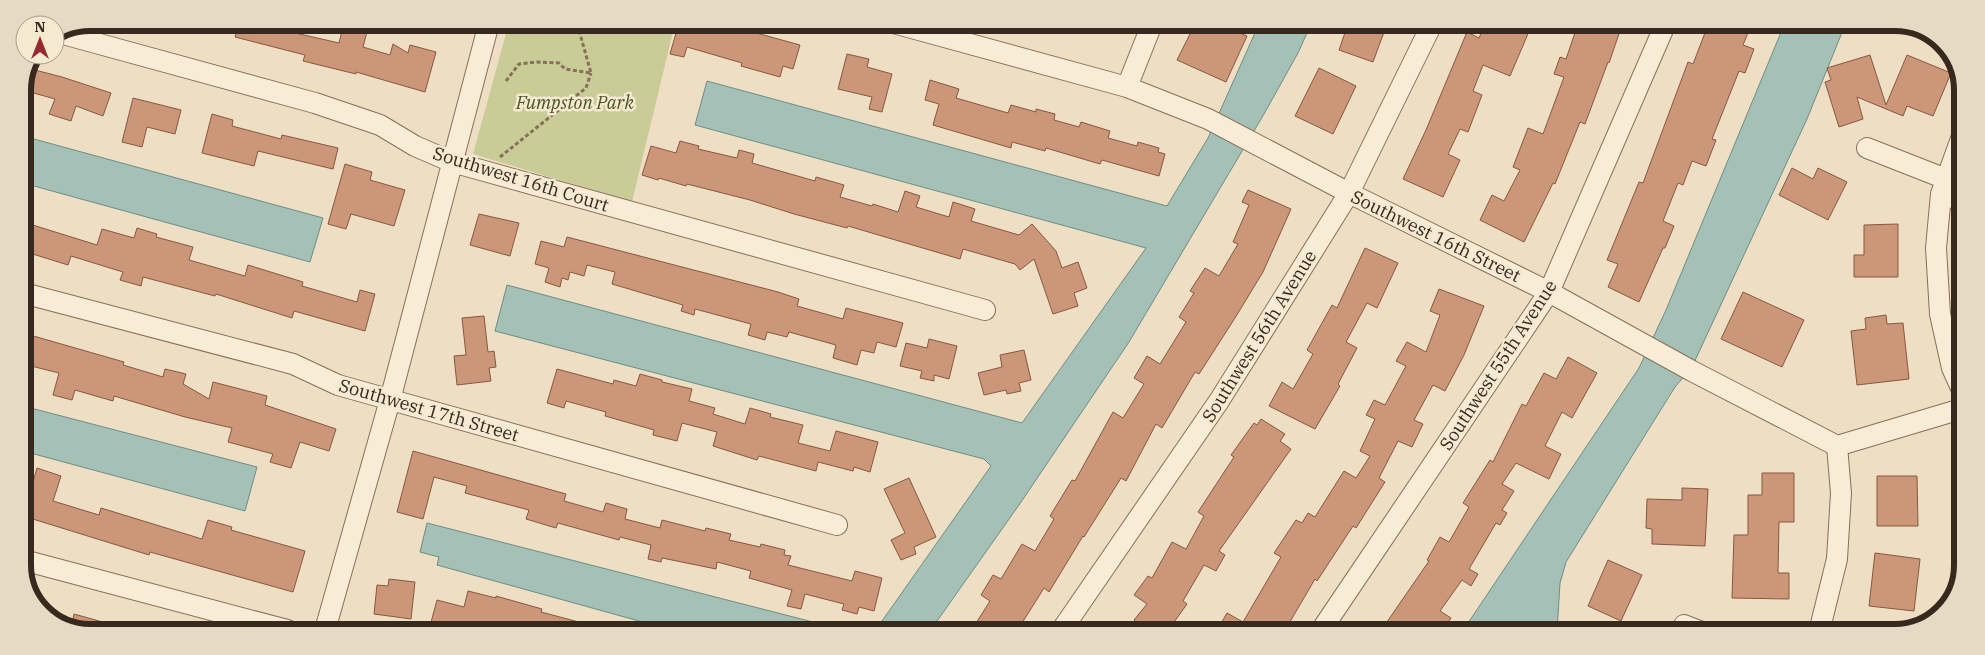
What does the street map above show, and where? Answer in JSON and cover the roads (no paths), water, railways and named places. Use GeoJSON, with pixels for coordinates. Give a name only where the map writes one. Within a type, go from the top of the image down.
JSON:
{"type":"FeatureCollection","features":[{"type":"Feature","properties":{"kind":"street"},"geometry":{"type":"LineString","coordinates":[[327,624],[390,400],[487,31]]}},
{"type":"Feature","properties":{"kind":"street","name":"Southwest 16th Street"},"geometry":{"type":"LineString","coordinates":[[923,31],[1127,87],[1208,119],[1349,193],[1549,292],[1692,372],[1838,446]]}},
{"type":"Feature","properties":{"kind":"street"},"geometry":{"type":"LineString","coordinates":[[1127,87],[1149,31]]}},
{"type":"Feature","properties":{"kind":"street","name":"Southwest 56th Avenue"},"geometry":{"type":"LineString","coordinates":[[1066,624],[1219,401],[1349,193],[1429,31]]}},
{"type":"Feature","properties":{"kind":"street","name":"Southwest 55th Avenue"},"geometry":{"type":"LineString","coordinates":[[1325,624],[1549,292],[1662,31]]}},
{"type":"Feature","properties":{"kind":"street","name":"Southwest 16th Court"},"geometry":{"type":"LineString","coordinates":[[69,36],[315,103],[380,125],[415,146],[452,162],[985,310]]}},
{"type":"Feature","properties":{"kind":"street"},"geometry":{"type":"LineString","coordinates":[[1868,148],[1944,186],[1954,194]]}},
{"type":"Feature","properties":{"kind":"street"},"geometry":{"type":"LineString","coordinates":[[1954,158],[1944,186],[1936,248],[1940,314],[1954,372]]}},
{"type":"Feature","properties":{"kind":"street","name":"Southwest 17th Street"},"geometry":{"type":"LineString","coordinates":[[31,295],[293,364],[338,385],[837,524]]}},
{"type":"Feature","properties":{"kind":"street"},"geometry":{"type":"LineString","coordinates":[[1821,624],[1838,558],[1841,493],[1838,446],[1954,411]]}},
{"type":"Feature","properties":{"kind":"street"},"geometry":{"type":"LineString","coordinates":[[31,562],[264,624]]}},
{"type":"Feature","properties":{"kind":"water"},"geometry":{"type":"Polygon","coordinates":[[[1256,31],[1308,31],[1298,53],[1264,114],[1129,342],[1019,505],[935,624],[880,624],[991,466],[984,459],[495,331],[507,285],[1022,423],[1146,248],[695,125],[707,81],[1167,206],[1208,138],[1256,31]]]}},
{"type":"Feature","properties":{"kind":"water"},"geometry":{"type":"Polygon","coordinates":[[[1782,31],[1843,31],[1807,119],[1692,367],[1675,387],[1566,562],[1560,583],[1557,624],[1467,624],[1639,368],[1666,310],[1782,31]]]}},
{"type":"Feature","properties":{"kind":"water"},"geometry":{"type":"Polygon","coordinates":[[[31,138],[323,218],[310,262],[31,185],[31,138]]]}},
{"type":"Feature","properties":{"kind":"water"},"geometry":{"type":"Polygon","coordinates":[[[31,408],[257,467],[245,511],[31,453],[31,408]]]}},
{"type":"Feature","properties":{"kind":"water"},"geometry":{"type":"Polygon","coordinates":[[[427,523],[821,624],[650,624],[437,565],[439,557],[420,552],[427,523]]]}},
{"type":"Feature","properties":{"kind":"park label","name":"Fumpston Park"},"geometry":{"type":"Point","coordinates":[575,102]}}]}
